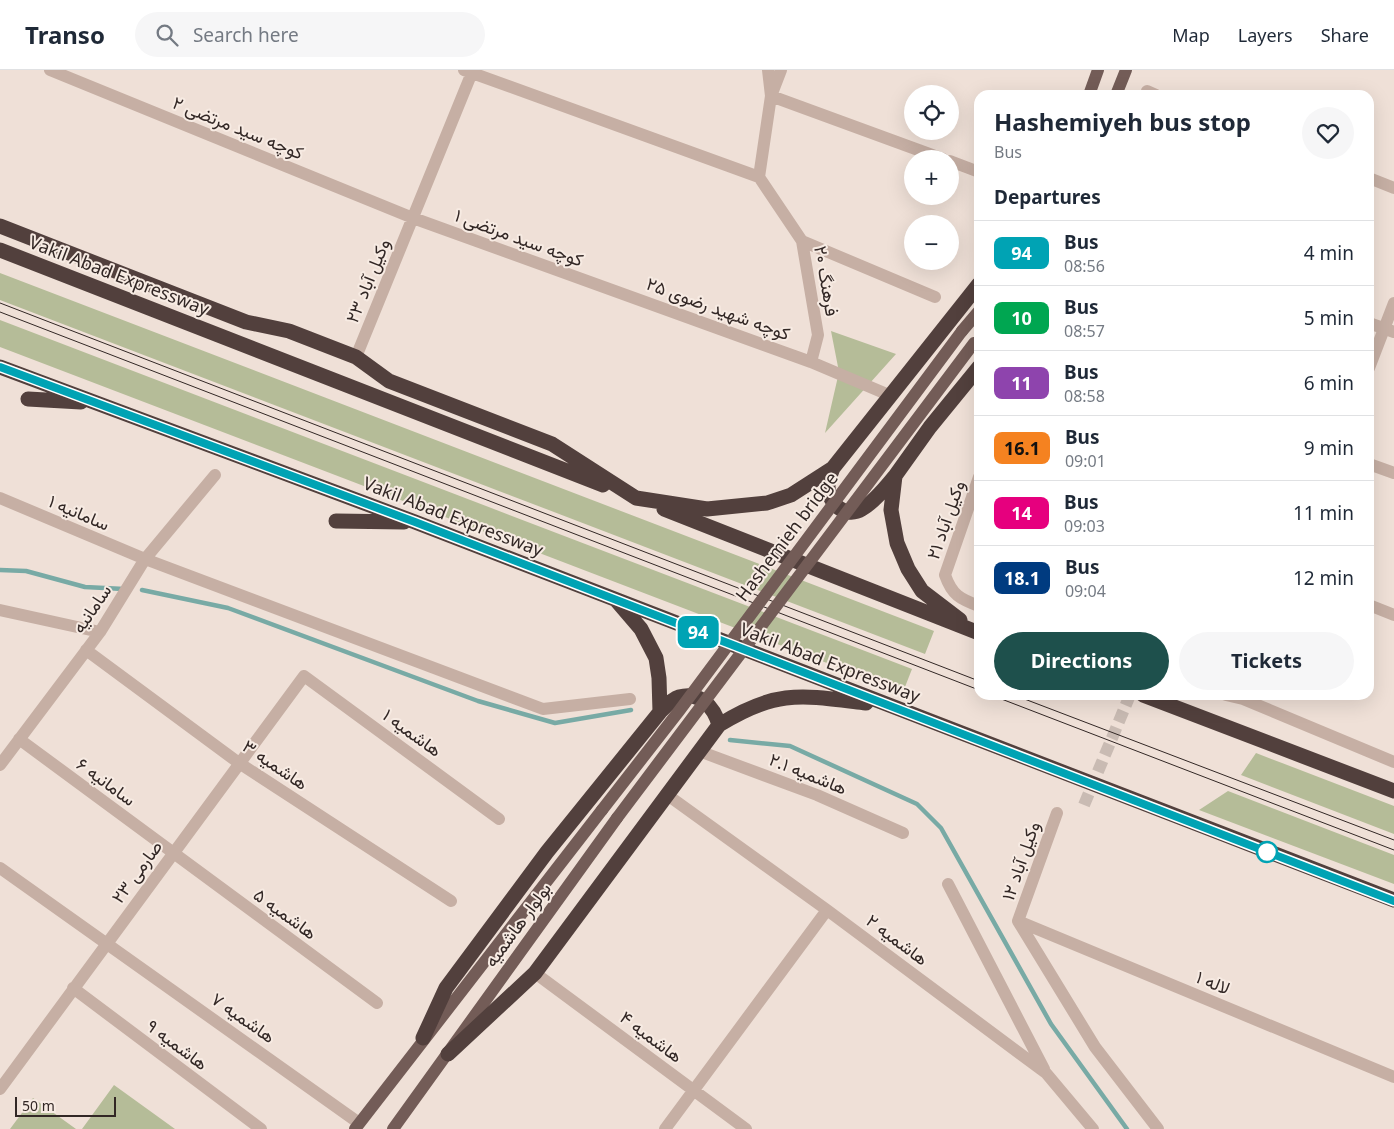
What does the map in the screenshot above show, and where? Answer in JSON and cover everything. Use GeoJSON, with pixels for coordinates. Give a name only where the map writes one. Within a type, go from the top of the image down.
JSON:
{"type":"FeatureCollection","features":[{"type":"Feature","properties":{"kind":"highway"},"geometry":{"type":"LineString","coordinates":[[0,226],[246,322],[288,331],[356,357],[389,381],[552,444],[636,498],[707,509],[767,503],[791,495],[833,468],[974,290]]}},
{"type":"Feature","properties":{"kind":"highway","name":"Vakil Abad Expressway"},"geometry":{"type":"LineString","coordinates":[[0,250],[974,631]]}},
{"type":"Feature","properties":{"kind":"highway","name":"Vakil Abad Expressway"},"geometry":{"type":"LineString","coordinates":[[0,367],[415,522],[1394,900]]}},
{"type":"Feature","properties":{"kind":"highway"},"geometry":{"type":"LineString","coordinates":[[833,468],[828,484],[829,496],[837,508],[846,512],[861,510],[877,497],[895,476],[930,427],[974,373]]}},
{"type":"Feature","properties":{"kind":"highway"},"geometry":{"type":"LineString","coordinates":[[28,399],[97,403]]}},
{"type":"Feature","properties":{"kind":"highway"},"geometry":{"type":"LineString","coordinates":[[895,476],[892,510],[897,543],[908,569],[922,591],[974,630]]}},
{"type":"Feature","properties":{"kind":"highway"},"geometry":{"type":"LineString","coordinates":[[336,521],[415,522]]}},
{"type":"Feature","properties":{"kind":"highway"},"geometry":{"type":"LineString","coordinates":[[616,600],[641,629],[656,658],[659,678],[660,712]]}},
{"type":"Feature","properties":{"kind":"highway"},"geometry":{"type":"LineString","coordinates":[[448,1054],[535,973],[719,725],[745,709],[786,697],[804,695],[890,706]]}},
{"type":"Feature","properties":{"kind":"highway"},"geometry":{"type":"LineString","coordinates":[[423,1038],[446,988],[547,852],[660,712],[677,698],[689,696],[700,698],[713,709],[719,725]]}},
{"type":"Feature","properties":{"kind":"highway"},"geometry":{"type":"LineString","coordinates":[[1156,700],[1394,791]]}},
{"type":"Feature","properties":{"kind":"main road"},"geometry":{"type":"LineString","coordinates":[[1091,90],[1098,70]]}},
{"type":"Feature","properties":{"kind":"main road"},"geometry":{"type":"LineString","coordinates":[[1118,90],[1126,70]]}},
{"type":"Feature","properties":{"kind":"main road","name":"Hashemieh bridge"},"geometry":{"type":"LineString","coordinates":[[602,810],[679,711],[974,317]]}},
{"type":"Feature","properties":{"kind":"main road","name":"Hashemieh bridge"},"geometry":{"type":"LineString","coordinates":[[616,818],[974,344]]}},
{"type":"Feature","properties":{"kind":"main road","name":"بولوار هاشمیه"},"geometry":{"type":"LineString","coordinates":[[357,1126],[423,1038],[602,810]]}},
{"type":"Feature","properties":{"kind":"main road","name":"بولوار هاشمیه"},"geometry":{"type":"LineString","coordinates":[[393,1129],[616,818]]}},
{"type":"Feature","properties":{"kind":"street","name":"کوچه سید مرتضی ۲"},"geometry":{"type":"LineString","coordinates":[[50,70],[413,218]]}},
{"type":"Feature","properties":{"kind":"street"},"geometry":{"type":"LineString","coordinates":[[768,70],[771,96]]}},
{"type":"Feature","properties":{"kind":"street"},"geometry":{"type":"LineString","coordinates":[[469,71],[759,177],[771,96],[781,70]]}},
{"type":"Feature","properties":{"kind":"street","name":"۲۳ وکیل آباد"},"geometry":{"type":"LineString","coordinates":[[356,357],[413,218],[469,71]]}},
{"type":"Feature","properties":{"kind":"street"},"geometry":{"type":"LineString","coordinates":[[771,96],[919,150]]}},
{"type":"Feature","properties":{"kind":"street"},"geometry":{"type":"LineString","coordinates":[[959,164],[974,170]]}},
{"type":"Feature","properties":{"kind":"street","name":"فرهنگ ۲۰"},"geometry":{"type":"LineString","coordinates":[[759,177],[802,242],[818,335],[811,362]]}},
{"type":"Feature","properties":{"kind":"street"},"geometry":{"type":"LineString","coordinates":[[1374,180],[1394,188]]}},
{"type":"Feature","properties":{"kind":"street","name":"کوچه سید مرتضی ۱"},"geometry":{"type":"LineString","coordinates":[[413,218],[612,290]]}},
{"type":"Feature","properties":{"kind":"street"},"geometry":{"type":"LineString","coordinates":[[802,242],[936,297]]}},
{"type":"Feature","properties":{"kind":"street","name":"کوچه شهید رضوی ۲۵"},"geometry":{"type":"LineString","coordinates":[[612,290],[811,362],[889,395]]}},
{"type":"Feature","properties":{"kind":"street"},"geometry":{"type":"LineString","coordinates":[[1374,358],[1389,330],[1394,303]]}},
{"type":"Feature","properties":{"kind":"street"},"geometry":{"type":"LineString","coordinates":[[1374,324],[1389,330]]}},
{"type":"Feature","properties":{"kind":"street"},"geometry":{"type":"LineString","coordinates":[[1374,466],[1394,473]]}},
{"type":"Feature","properties":{"kind":"street","name":"سامانیه"},"geometry":{"type":"LineString","coordinates":[[0,765],[100,632],[145,559],[215,475]]}},
{"type":"Feature","properties":{"kind":"street","name":"۲۱ وکیل آباد"},"geometry":{"type":"LineString","coordinates":[[974,492],[946,575],[950,588],[962,600],[974,604]]}},
{"type":"Feature","properties":{"kind":"street","name":"سامانیه ۱"},"geometry":{"type":"LineString","coordinates":[[0,498],[145,559],[543,709],[630,699]]}},
{"type":"Feature","properties":{"kind":"street"},"geometry":{"type":"LineString","coordinates":[[1374,607],[1394,615]]}},
{"type":"Feature","properties":{"kind":"street"},"geometry":{"type":"LineString","coordinates":[[0,610],[100,632]]}},
{"type":"Feature","properties":{"kind":"street","name":"هاشمیه ۳"},"geometry":{"type":"LineString","coordinates":[[86,650],[239,762],[451,901]]}},
{"type":"Feature","properties":{"kind":"street","name":"صارمی ۲۳"},"geometry":{"type":"LineString","coordinates":[[2,1082],[304,676]]}},
{"type":"Feature","properties":{"kind":"street","name":"هاشمیه ۱"},"geometry":{"type":"LineString","coordinates":[[304,676],[499,819]]}},
{"type":"Feature","properties":{"kind":"street"},"geometry":{"type":"LineString","coordinates":[[1251,700],[1394,762]]}},
{"type":"Feature","properties":{"kind":"street","name":"سامانیه ۶"},"geometry":{"type":"LineString","coordinates":[[19,739],[173,853]]}},
{"type":"Feature","properties":{"kind":"street","name":"هاشمیه ۲.۱"},"geometry":{"type":"LineString","coordinates":[[699,751],[817,795],[903,833]]}},
{"type":"Feature","properties":{"kind":"street","name":"هاشمیه ۲"},"geometry":{"type":"LineString","coordinates":[[666,794],[827,910],[1046,1073],[1094,1129]]}},
{"type":"Feature","properties":{"kind":"street","name":"۱۲ وکیل آباد"},"geometry":{"type":"LineString","coordinates":[[1018,922],[1057,813]]}},
{"type":"Feature","properties":{"kind":"street","name":"هاشمیه ۵"},"geometry":{"type":"LineString","coordinates":[[173,853],[377,1003]]}},
{"type":"Feature","properties":{"kind":"street","name":"هاشمیه ۷"},"geometry":{"type":"LineString","coordinates":[[0,868],[357,1126]]}},
{"type":"Feature","properties":{"kind":"street"},"geometry":{"type":"LineString","coordinates":[[948,884],[1046,1073]]}},
{"type":"Feature","properties":{"kind":"street"},"geometry":{"type":"LineString","coordinates":[[665,1129],[827,910]]}},
{"type":"Feature","properties":{"kind":"street"},"geometry":{"type":"LineString","coordinates":[[1018,922],[1096,1048],[1158,1129]]}},
{"type":"Feature","properties":{"kind":"street","name":"لاله ۱"},"geometry":{"type":"LineString","coordinates":[[1018,922],[1394,1077]]}},
{"type":"Feature","properties":{"kind":"street","name":"هاشمیه ۴"},"geometry":{"type":"LineString","coordinates":[[535,973],[746,1129]]}},
{"type":"Feature","properties":{"kind":"street","name":"هاشمیه ۹"},"geometry":{"type":"LineString","coordinates":[[73,988],[260,1129]]}},
{"type":"Feature","properties":{"kind":"green space"},"geometry":{"type":"Polygon","coordinates":[[[0,273],[934,631],[925,654],[0,300],[0,273]]]}},
{"type":"Feature","properties":{"kind":"green space"},"geometry":{"type":"Polygon","coordinates":[[[0,320],[912,669],[903,692],[0,347],[0,320]]]}},
{"type":"Feature","properties":{"kind":"green space"},"geometry":{"type":"Polygon","coordinates":[[[831,331],[896,354],[825,433],[839,372],[831,331]]]}},
{"type":"Feature","properties":{"kind":"green space"},"geometry":{"type":"Polygon","coordinates":[[[1256,753],[1394,806],[1394,834],[1241,775],[1256,753]]]}},
{"type":"Feature","properties":{"kind":"green space"},"geometry":{"type":"Polygon","coordinates":[[[1228,791],[1394,855],[1394,884],[1199,810],[1228,791]]]}},
{"type":"Feature","properties":{"kind":"green space"},"geometry":{"type":"Polygon","coordinates":[[[114,1085],[175,1129],[82,1129],[114,1085]]]}},
{"type":"Feature","properties":{"kind":"green space"},"geometry":{"type":"Polygon","coordinates":[[[33,1098],[76,1129],[10,1129],[33,1098]]]}},
{"type":"Feature","properties":{"kind":"waterway"},"geometry":{"type":"LineString","coordinates":[[0,570],[26,571],[85,587],[124,589]]}},
{"type":"Feature","properties":{"kind":"waterway"},"geometry":{"type":"LineString","coordinates":[[142,590],[228,608],[478,701],[555,723],[631,710]]}},
{"type":"Feature","properties":{"kind":"waterway"},"geometry":{"type":"LineString","coordinates":[[730,740],[790,746],[917,804],[941,828],[1051,1024],[1127,1129]]}},
{"type":"Feature","properties":{"kind":"tunnel"},"geometry":{"type":"LineString","coordinates":[[1084,805],[1128,700]]}},
{"type":"Feature","properties":{"kind":"tram line"},"geometry":{"type":"LineString","coordinates":[[0,303],[974,679]]}},
{"type":"Feature","properties":{"kind":"tram line"},"geometry":{"type":"LineString","coordinates":[[0,312],[974,688]]}},
{"type":"Feature","properties":{"kind":"tram line"},"geometry":{"type":"LineString","coordinates":[[1004,700],[1394,850]]}},
{"type":"Feature","properties":{"kind":"tram line"},"geometry":{"type":"LineString","coordinates":[[1027,700],[1394,840]]}},
{"type":"Feature","properties":{"kind":"bus line","name":"94"},"geometry":{"type":"LineString","coordinates":[[0,367],[415,522],[1394,901]]}}]}
